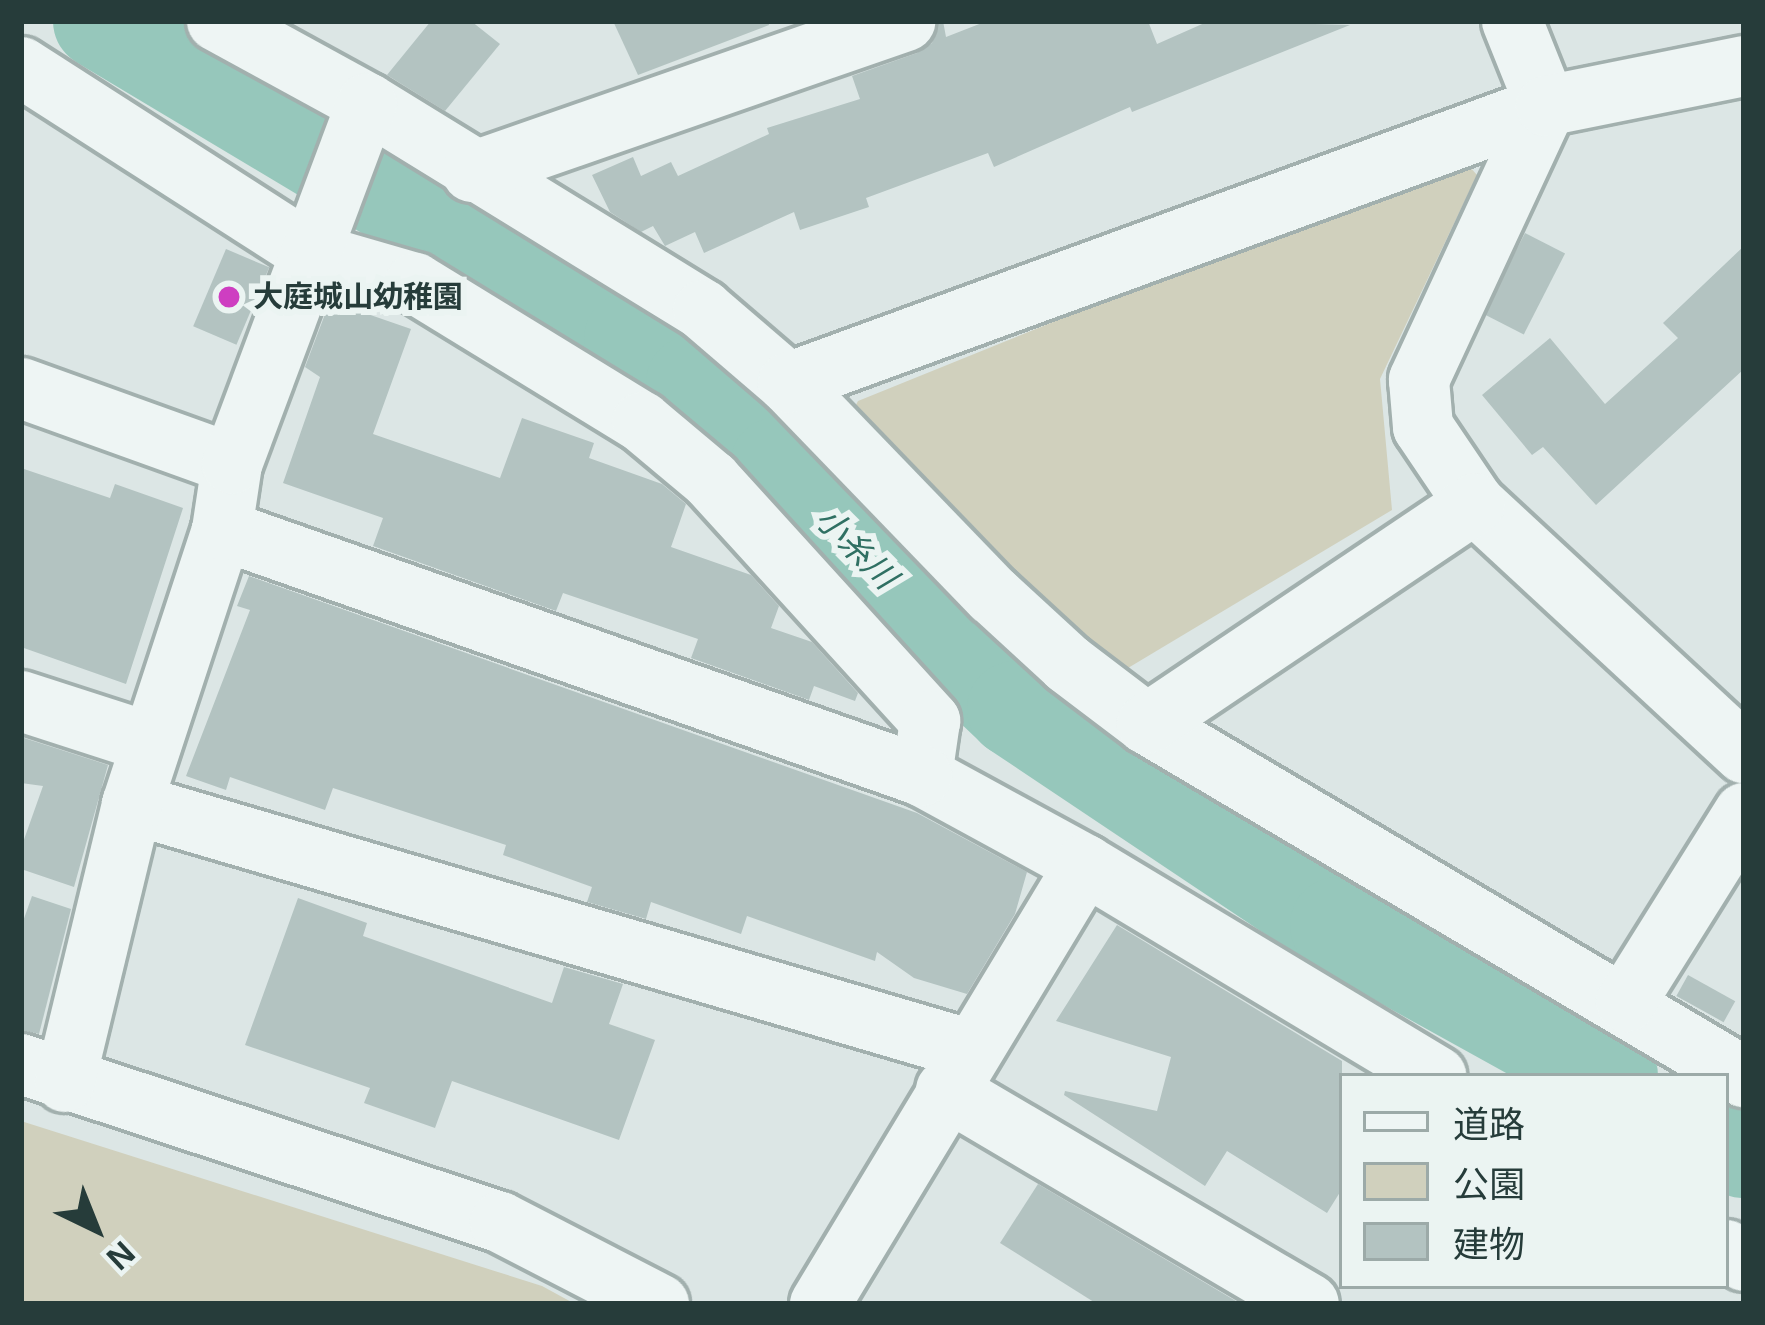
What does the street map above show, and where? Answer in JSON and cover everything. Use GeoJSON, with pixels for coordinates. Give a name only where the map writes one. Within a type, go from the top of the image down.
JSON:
{"type":"FeatureCollection","features":[{"type":"Feature","properties":{"kind":"street"},"geometry":{"type":"LineString","coordinates":[[217,21],[362,118],[472,172],[703,310],[788,383],[993,595],[1147,724],[1626,1002],[1744,1077]]}},
{"type":"Feature","properties":{"kind":"street"},"geometry":{"type":"LineString","coordinates":[[472,172],[905,21]]}},
{"type":"Feature","properties":{"kind":"street"},"geometry":{"type":"LineString","coordinates":[[1512,21],[1546,106],[1419,380],[1423,427],[1475,504],[1744,753]]}},
{"type":"Feature","properties":{"kind":"street"},"geometry":{"type":"LineString","coordinates":[[788,383],[1546,106],[1744,66]]}},
{"type":"Feature","properties":{"kind":"street"},"geometry":{"type":"LineString","coordinates":[[21,67],[322,230],[642,422],[711,480],[930,721],[922,776]]}},
{"type":"Feature","properties":{"kind":"street"},"geometry":{"type":"LineString","coordinates":[[362,118],[232,464],[222,530],[43,1073],[500,1222],[659,1304]]}},
{"type":"Feature","properties":{"kind":"street"},"geometry":{"type":"LineString","coordinates":[[21,388],[232,464]]}},
{"type":"Feature","properties":{"kind":"street"},"geometry":{"type":"LineString","coordinates":[[1147,724],[1475,504]]}},
{"type":"Feature","properties":{"kind":"street"},"geometry":{"type":"LineString","coordinates":[[222,530],[922,776],[1084,866],[1431,1073]]}},
{"type":"Feature","properties":{"kind":"street"},"geometry":{"type":"LineString","coordinates":[[21,701],[151,743]]}},
{"type":"Feature","properties":{"kind":"street"},"geometry":{"type":"LineString","coordinates":[[132,804],[958,1070],[1309,1304]]}},
{"type":"Feature","properties":{"kind":"street"},"geometry":{"type":"LineString","coordinates":[[1626,1002],[1744,813]]}},
{"type":"Feature","properties":{"kind":"street"},"geometry":{"type":"LineString","coordinates":[[820,1304],[1084,866]]}},
{"type":"Feature","properties":{"kind":"green space"},"geometry":{"type":"Polygon","coordinates":[[[1461,157],[1477,175],[1380,379],[1392,510],[1118,674],[845,426],[858,401],[1461,157]]]}},
{"type":"Feature","properties":{"kind":"green space"},"geometry":{"type":"Polygon","coordinates":[[[21,1121],[542,1286],[575,1304],[21,1304],[21,1121]]]}},
{"type":"Feature","properties":{"kind":"building"},"geometry":{"type":"Polygon","coordinates":[[[431,21],[471,21],[500,44],[445,111],[387,75],[431,21]]]}},
{"type":"Feature","properties":{"kind":"building"},"geometry":{"type":"Polygon","coordinates":[[[613,21],[768,21],[769,25],[638,75],[613,21]]]}},
{"type":"Feature","properties":{"kind":"building"},"geometry":{"type":"Polygon","coordinates":[[[943,21],[946,37],[987,21],[1148,21],[1157,44],[1209,21],[1350,25],[1132,112],[1130,107],[994,167],[988,153],[866,198],[869,207],[800,230],[794,212],[704,253],[695,232],[665,246],[653,226],[641,232],[610,212],[592,175],[633,157],[641,176],[671,162],[678,176],[769,134],[767,128],[860,99],[852,76],[917,53],[932,43],[943,21]]]}},
{"type":"Feature","properties":{"kind":"building"},"geometry":{"type":"Polygon","coordinates":[[[1525,233],[1565,253],[1524,335],[1484,314],[1525,233]]]}},
{"type":"Feature","properties":{"kind":"building"},"geometry":{"type":"Polygon","coordinates":[[[1744,246],[1744,369],[1596,505],[1543,447],[1532,455],[1482,395],[1550,338],[1605,404],[1678,338],[1663,323],[1744,246]]]}},
{"type":"Feature","properties":{"kind":"building"},"geometry":{"type":"Polygon","coordinates":[[[226,249],[269,267],[236,345],[193,326],[226,249]]]}},
{"type":"Feature","properties":{"kind":"building"},"geometry":{"type":"Polygon","coordinates":[[[330,301],[411,329],[373,434],[500,478],[522,418],[594,443],[589,458],[662,484],[686,504],[671,547],[751,575],[779,606],[771,628],[812,642],[858,693],[855,701],[814,686],[809,700],[691,658],[698,639],[563,593],[556,611],[373,546],[383,518],[283,483],[320,377],[305,367],[330,301]]]}},
{"type":"Feature","properties":{"kind":"building"},"geometry":{"type":"Polygon","coordinates":[[[21,468],[110,498],[115,484],[183,508],[126,684],[21,647],[21,468]]]}},
{"type":"Feature","properties":{"kind":"building"},"geometry":{"type":"Polygon","coordinates":[[[249,576],[917,813],[1027,872],[1015,914],[967,994],[914,978],[877,952],[875,961],[747,916],[741,934],[651,902],[646,919],[587,902],[592,887],[503,855],[506,845],[333,788],[325,810],[230,777],[226,790],[186,776],[250,610],[237,606],[249,576]]]}},
{"type":"Feature","properties":{"kind":"building"},"geometry":{"type":"Polygon","coordinates":[[[21,737],[108,765],[74,887],[21,869],[21,848],[43,786],[21,783],[21,737]]]}},
{"type":"Feature","properties":{"kind":"building"},"geometry":{"type":"Polygon","coordinates":[[[32,896],[71,909],[39,1034],[21,1030],[21,927],[32,896]]]}},
{"type":"Feature","properties":{"kind":"building"},"geometry":{"type":"Polygon","coordinates":[[[298,898],[367,923],[363,936],[552,1003],[564,967],[623,984],[609,1024],[655,1040],[619,1140],[452,1081],[435,1128],[364,1103],[370,1088],[245,1045],[298,898]]]}},
{"type":"Feature","properties":{"kind":"building"},"geometry":{"type":"Polygon","coordinates":[[[1117,925],[1342,1061],[1339,1194],[1327,1213],[1227,1151],[1205,1186],[1064,1095],[1065,1091],[1157,1111],[1171,1057],[1056,1021],[1117,925]]]}},
{"type":"Feature","properties":{"kind":"building"},"geometry":{"type":"Polygon","coordinates":[[[1688,975],[1735,1001],[1724,1022],[1676,996],[1688,975]]]}},
{"type":"Feature","properties":{"kind":"building"},"geometry":{"type":"Polygon","coordinates":[[[1038,1184],[1241,1304],[1097,1304],[1000,1243],[1038,1184]]]}},
{"type":"Feature","properties":{"kind":"waterway","name":"小糸川"},"geometry":{"type":"LineString","coordinates":[[101,21],[632,339],[694,383],[778,465],[887,587],[1015,709],[1338,925],[1605,1073]]}},
{"type":"Feature","properties":{"kind":"waterway","name":"小糸川"},"geometry":{"type":"LineString","coordinates":[[1729,1142],[1744,1150]]}},
{"type":"Feature","properties":{"kind":"place","name":"大庭城山幼稚園"},"geometry":{"type":"Point","coordinates":[229,297]}}]}
